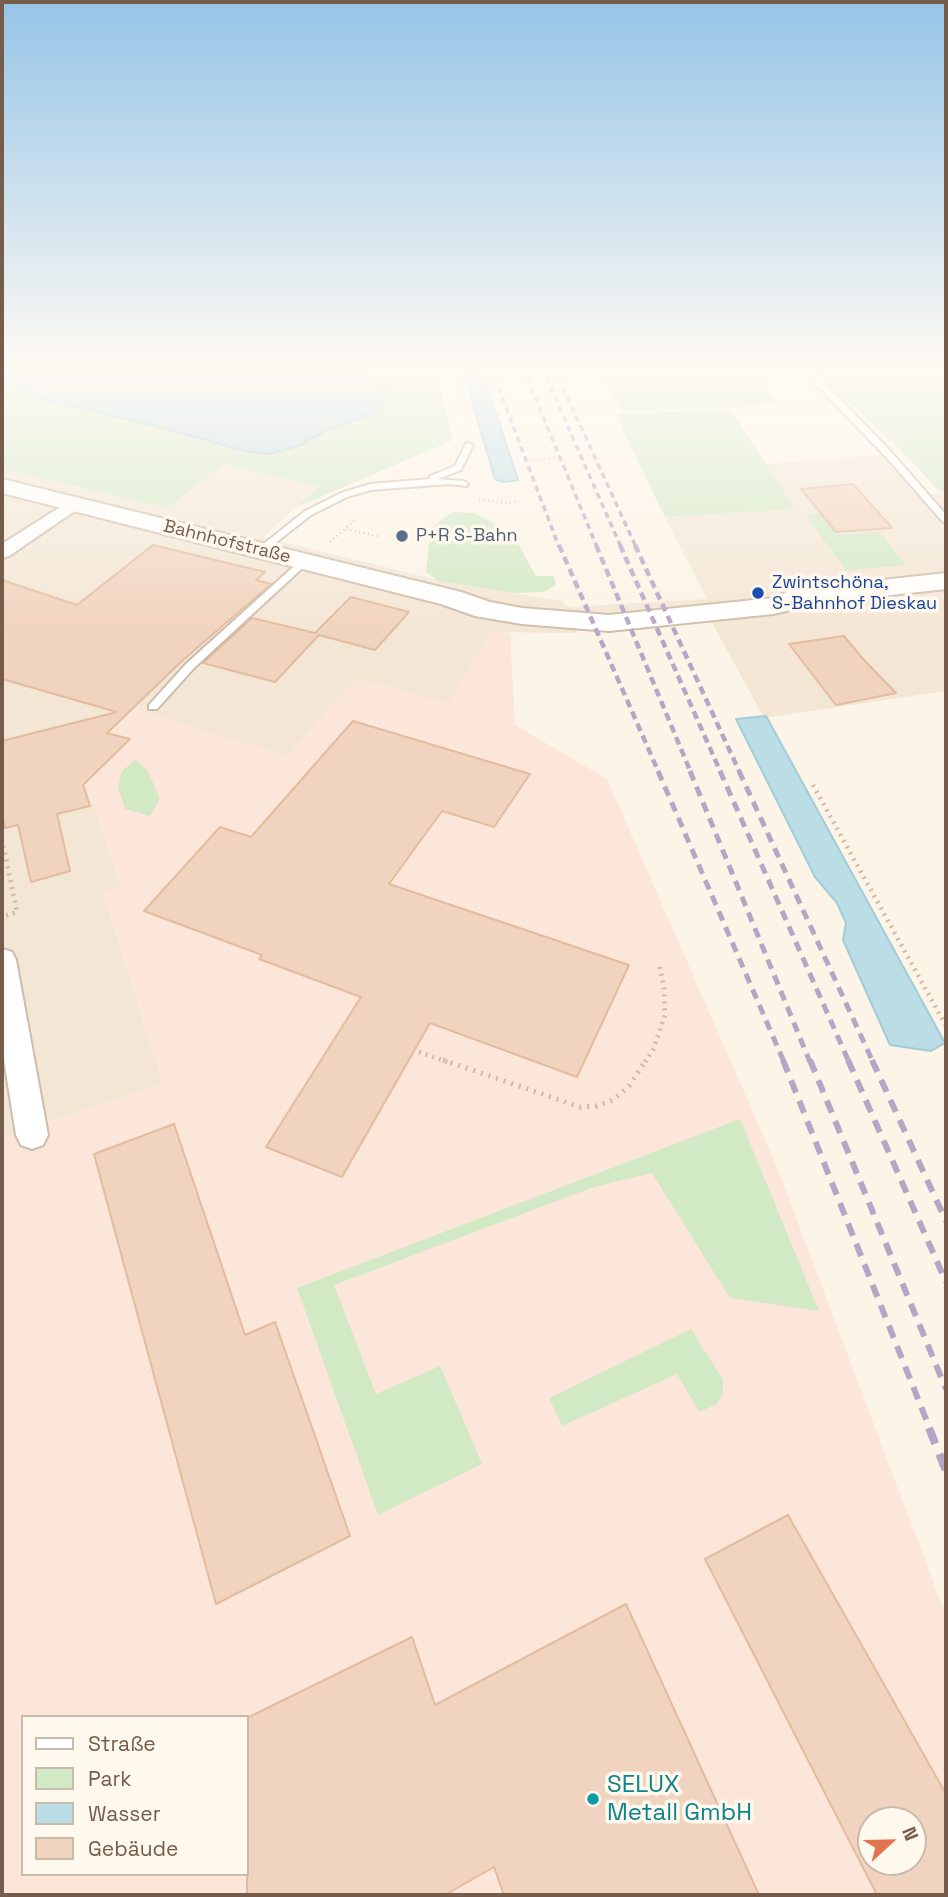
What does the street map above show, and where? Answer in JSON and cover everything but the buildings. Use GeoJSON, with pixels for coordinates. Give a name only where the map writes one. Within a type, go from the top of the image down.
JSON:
{"type":"FeatureCollection","features":[{"type":"Feature","properties":{"kind":"street","name":"Bahnhofstraße"},"geometry":{"type":"LineString","coordinates":[[2,486],[451,598],[485,610],[522,617],[609,623],[773,606],[816,597],[946,581]]}},
{"type":"Feature","properties":{"kind":"street"},"geometry":{"type":"LineString","coordinates":[[2,552],[73,504]]}},
{"type":"Feature","properties":{"kind":"street"},"geometry":{"type":"LineString","coordinates":[[2,960],[32,1135]]}},
{"type":"Feature","properties":{"kind":"lane"},"geometry":{"type":"LineString","coordinates":[[261,550],[308,513],[327,502],[370,487],[434,478],[458,468],[463,457]]}},
{"type":"Feature","properties":{"kind":"lane"},"geometry":{"type":"LineString","coordinates":[[890,457],[946,520]]}},
{"type":"Feature","properties":{"kind":"lane"},"geometry":{"type":"LineString","coordinates":[[405,483],[449,481],[464,484],[458,468]]}},
{"type":"Feature","properties":{"kind":"lane"},"geometry":{"type":"LineString","coordinates":[[153,707],[190,666],[305,561]]}},
{"type":"Feature","properties":{"kind":"path"},"geometry":{"type":"LineString","coordinates":[[531,460],[555,458]]}},
{"type":"Feature","properties":{"kind":"path"},"geometry":{"type":"LineString","coordinates":[[326,545],[356,519]]}},
{"type":"Feature","properties":{"kind":"path"},"geometry":{"type":"LineString","coordinates":[[345,529],[381,537]]}},
{"type":"Feature","properties":{"kind":"path"},"geometry":{"type":"LineString","coordinates":[[813,785],[946,1026]]}},
{"type":"Feature","properties":{"kind":"path"},"geometry":{"type":"LineString","coordinates":[[2,839],[17,912],[2,917]]}},
{"type":"Feature","properties":{"kind":"path"},"geometry":{"type":"LineString","coordinates":[[419,1052],[580,1107],[597,1106],[613,1100],[629,1086],[653,1050],[665,1015],[664,988],[659,963]]}},
{"type":"Feature","properties":{"kind":"shaded area"},"geometry":{"type":"Polygon","coordinates":[[[895,457],[930,494],[946,493],[946,691],[764,718],[709,617],[574,626],[577,633],[491,632],[448,704],[357,678],[287,757],[136,709],[79,762],[121,887],[103,892],[163,1084],[2,1138],[2,469],[168,508],[224,464],[318,487],[263,537],[446,582],[563,601],[567,607],[707,599],[665,517],[794,509],[766,464],[895,457]]]}},
{"type":"Feature","properties":{"kind":"shaded area"},"geometry":{"type":"Polygon","coordinates":[[[491,632],[510,633],[515,725],[607,779],[777,1167],[946,1616],[946,1895],[2,1895],[2,1138],[163,1084],[103,891],[121,886],[79,762],[137,709],[287,757],[357,678],[448,703],[491,632]]]}},
{"type":"Feature","properties":{"kind":"green space"},"geometry":{"type":"Polygon","coordinates":[[[2,457],[415,457],[295,508],[318,487],[224,464],[168,508],[2,469],[2,457]]]}},
{"type":"Feature","properties":{"kind":"green space"},"geometry":{"type":"Polygon","coordinates":[[[636,457],[761,457],[795,509],[665,517],[636,457]]]}},
{"type":"Feature","properties":{"kind":"green space"},"geometry":{"type":"Polygon","coordinates":[[[907,457],[946,457],[946,492],[940,492],[907,457]]]}},
{"type":"Feature","properties":{"kind":"green space"},"geometry":{"type":"Polygon","coordinates":[[[453,512],[474,513],[494,523],[516,540],[536,576],[554,576],[556,585],[543,592],[514,593],[439,581],[426,572],[431,528],[453,512]]]}},
{"type":"Feature","properties":{"kind":"green space"},"geometry":{"type":"Polygon","coordinates":[[[821,513],[837,535],[880,532],[906,565],[846,570],[805,515],[821,513]]]}},
{"type":"Feature","properties":{"kind":"green space"},"geometry":{"type":"Polygon","coordinates":[[[135,760],[148,771],[160,799],[150,816],[125,809],[118,787],[122,771],[135,760]]]}},
{"type":"Feature","properties":{"kind":"green space"},"geometry":{"type":"Polygon","coordinates":[[[740,1119],[819,1311],[730,1298],[652,1173],[594,1187],[334,1285],[376,1394],[440,1366],[482,1464],[378,1515],[297,1288],[740,1119]]]}},
{"type":"Feature","properties":{"kind":"green space"},"geometry":{"type":"Polygon","coordinates":[[[691,1329],[723,1380],[723,1393],[717,1404],[699,1412],[677,1374],[562,1426],[549,1398],[691,1329]]]}},
{"type":"Feature","properties":{"kind":"water"},"geometry":{"type":"Polygon","coordinates":[[[488,457],[510,457],[518,480],[503,482],[495,479],[488,457]]]}},
{"type":"Feature","properties":{"kind":"water"},"geometry":{"type":"Polygon","coordinates":[[[766,716],[945,1043],[931,1051],[890,1045],[843,940],[846,923],[837,903],[815,877],[736,719],[766,716]]]}},
{"type":"Feature","properties":{"kind":"railway"},"geometry":{"type":"LineString","coordinates":[[525,457],[559,547]]}},
{"type":"Feature","properties":{"kind":"railway"},"geometry":{"type":"LineString","coordinates":[[560,457],[597,547]]}},
{"type":"Feature","properties":{"kind":"railway"},"geometry":{"type":"LineString","coordinates":[[581,457],[621,547]]}},
{"type":"Feature","properties":{"kind":"railway"},"geometry":{"type":"LineString","coordinates":[[595,457],[636,547]]}},
{"type":"Feature","properties":{"kind":"railway"},"geometry":{"type":"LineString","coordinates":[[559,545],[659,773]]}},
{"type":"Feature","properties":{"kind":"railway"},"geometry":{"type":"LineString","coordinates":[[596,545],[691,773]]}},
{"type":"Feature","properties":{"kind":"railway"},"geometry":{"type":"LineString","coordinates":[[620,545],[721,773]]}},
{"type":"Feature","properties":{"kind":"railway"},"geometry":{"type":"LineString","coordinates":[[635,545],[740,773]]}},
{"type":"Feature","properties":{"kind":"railway"},"geometry":{"type":"LineString","coordinates":[[658,771],[784,1062]]}},
{"type":"Feature","properties":{"kind":"railway"},"geometry":{"type":"LineString","coordinates":[[690,771],[810,1062]]}},
{"type":"Feature","properties":{"kind":"railway"},"geometry":{"type":"LineString","coordinates":[[720,771],[849,1062]]}},
{"type":"Feature","properties":{"kind":"railway"},"geometry":{"type":"LineString","coordinates":[[739,771],[873,1062]]}},
{"type":"Feature","properties":{"kind":"railway"},"geometry":{"type":"LineString","coordinates":[[783,1060],[930,1429]]}},
{"type":"Feature","properties":{"kind":"railway"},"geometry":{"type":"LineString","coordinates":[[810,1060],[946,1389]]}},
{"type":"Feature","properties":{"kind":"railway"},"geometry":{"type":"LineString","coordinates":[[848,1060],[946,1282]]}},
{"type":"Feature","properties":{"kind":"railway"},"geometry":{"type":"LineString","coordinates":[[872,1060],[946,1221]]}},
{"type":"Feature","properties":{"kind":"railway"},"geometry":{"type":"LineString","coordinates":[[929,1428],[946,1471]]}},
{"type":"Feature","properties":{"kind":"place","name":"P+R S-Bahn"},"geometry":{"type":"Point","coordinates":[402,536]}},
{"type":"Feature","properties":{"kind":"place","name":"Zwintschöna, S-Bahnhof Dieskau"},"geometry":{"type":"Point","coordinates":[758,593]}},
{"type":"Feature","properties":{"kind":"place","name":"SELUX Metall GmbH"},"geometry":{"type":"Point","coordinates":[593,1799]}}]}
